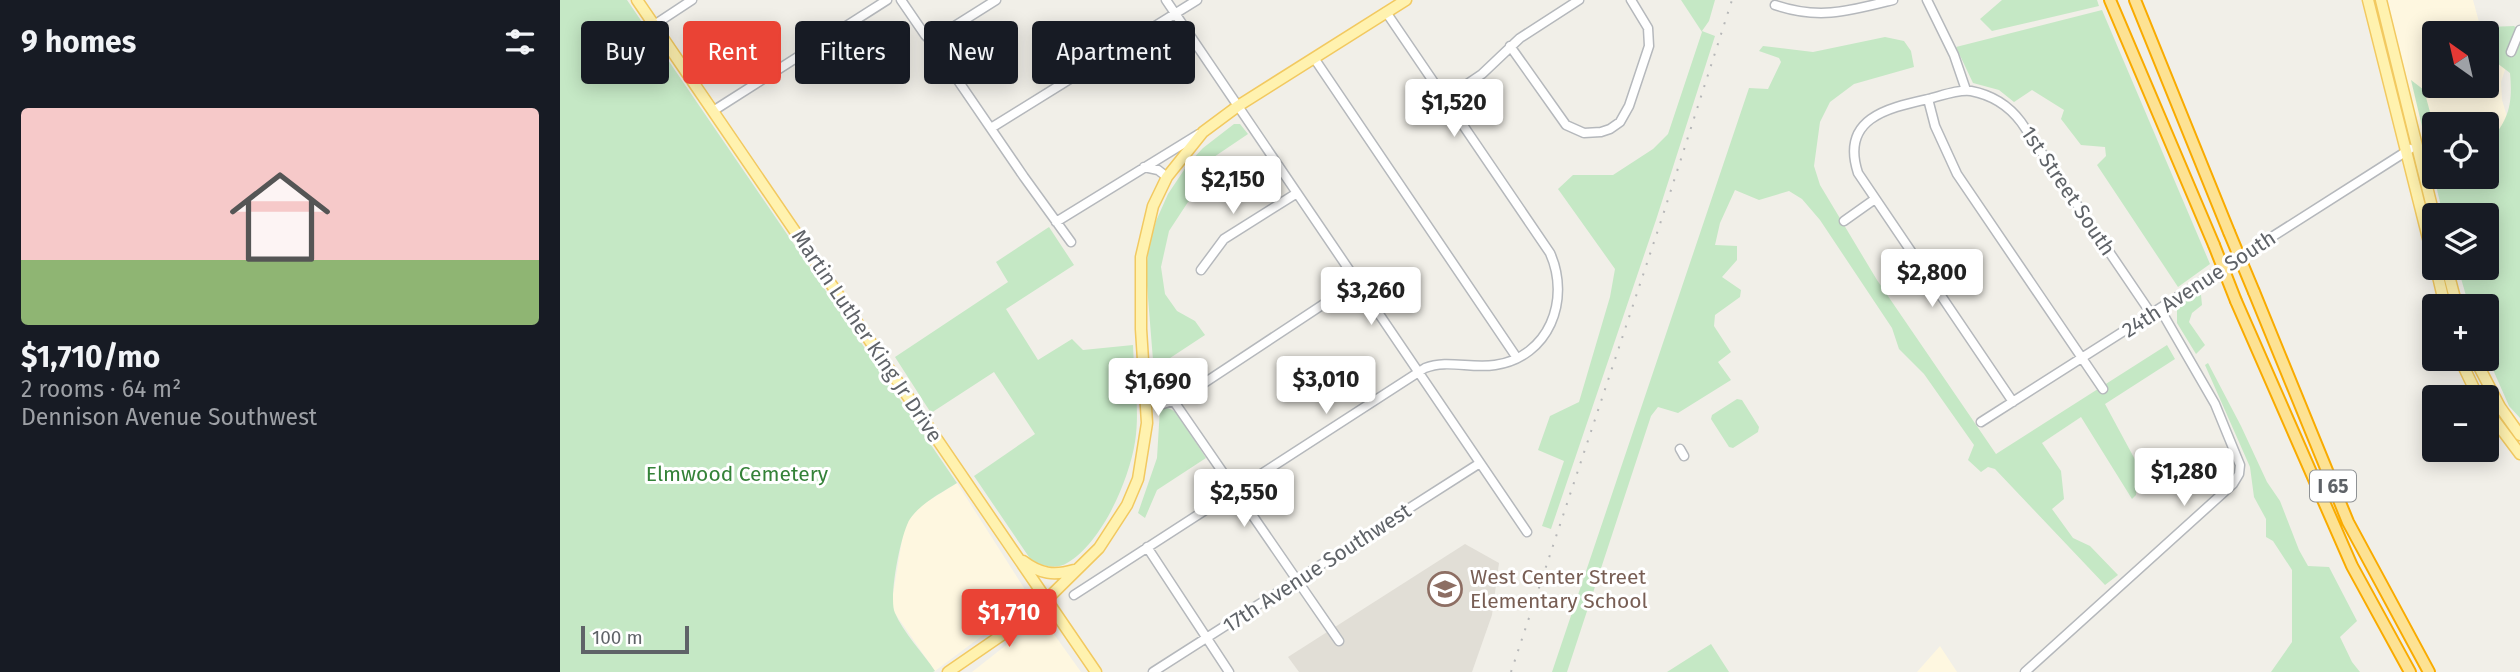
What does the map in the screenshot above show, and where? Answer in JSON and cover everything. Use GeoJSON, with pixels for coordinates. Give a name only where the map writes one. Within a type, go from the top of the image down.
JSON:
{"type":"FeatureCollection","features":[{"type":"Feature","properties":{"kind":"highway","name":"I 65"},"geometry":{"type":"LineString","coordinates":[[2110,0],[2236,301],[2352,566],[2410,672]]}},
{"type":"Feature","properties":{"kind":"highway","name":"I 65"},"geometry":{"type":"LineString","coordinates":[[2135,0],[2348,523],[2429,672]]}},
{"type":"Feature","properties":{"kind":"main road","name":"Martin Luther King Jr Drive"},"geometry":{"type":"LineString","coordinates":[[637,0],[651,21]]}},
{"type":"Feature","properties":{"kind":"main road"},"geometry":{"type":"LineString","coordinates":[[948,672],[1031,615],[1099,548],[1127,505],[1138,479],[1147,423],[1141,329],[1141,257],[1153,206],[1167,177],[1203,132],[1238,106],[1406,0]]}},
{"type":"Feature","properties":{"kind":"main road"},"geometry":{"type":"LineString","coordinates":[[2368,0],[2422,214]]}},
{"type":"Feature","properties":{"kind":"main road"},"geometry":{"type":"LineString","coordinates":[[2381,0],[2431,203]]}},
{"type":"Feature","properties":{"kind":"main road","name":"Martin Luther King Jr Drive"},"geometry":{"type":"LineString","coordinates":[[669,47],[1096,672]]}},
{"type":"Feature","properties":{"kind":"main road"},"geometry":{"type":"LineString","coordinates":[[2481,371],[2500,407],[2520,435]]}},
{"type":"Feature","properties":{"kind":"main road"},"geometry":{"type":"LineString","coordinates":[[2499,426],[2520,454]]}},
{"type":"Feature","properties":{"kind":"main road"},"geometry":{"type":"LineString","coordinates":[[1017,556],[1039,571],[1062,573],[1078,568]]}},
{"type":"Feature","properties":{"kind":"street"},"geometry":{"type":"LineString","coordinates":[[660,21],[692,0]]}},
{"type":"Feature","properties":{"kind":"street"},"geometry":{"type":"LineString","coordinates":[[713,111],[887,0]]}},
{"type":"Feature","properties":{"kind":"street"},"geometry":{"type":"LineString","coordinates":[[901,0],[924,34]]}},
{"type":"Feature","properties":{"kind":"street"},"geometry":{"type":"LineString","coordinates":[[963,21],[996,0]]}},
{"type":"Feature","properties":{"kind":"street"},"geometry":{"type":"LineString","coordinates":[[1166,0],[1527,532]]}},
{"type":"Feature","properties":{"kind":"street"},"geometry":{"type":"LineString","coordinates":[[991,128],[1197,0]]}},
{"type":"Feature","properties":{"kind":"street"},"geometry":{"type":"LineString","coordinates":[[1445,99],[1482,74],[1510,46],[1579,0]]}},
{"type":"Feature","properties":{"kind":"street"},"geometry":{"type":"LineString","coordinates":[[1510,46],[1564,123],[1584,133],[1610,129],[1620,122],[1626,113],[1649,46],[1648,28],[1631,0]]}},
{"type":"Feature","properties":{"kind":"street"},"geometry":{"type":"LineString","coordinates":[[1774,5],[1798,12],[1820,14],[1842,12],[1893,0]]}},
{"type":"Feature","properties":{"kind":"street"},"geometry":{"type":"LineString","coordinates":[[1927,0],[1954,55],[1966,90],[1885,110],[1870,119],[1859,133],[1855,146],[1856,164],[1875,199],[2013,402]]}},
{"type":"Feature","properties":{"kind":"street"},"geometry":{"type":"LineString","coordinates":[[1073,595],[1419,373],[1437,364],[1492,366],[1517,358],[1537,344],[1556,314],[1558,278],[1547,249],[1386,12]]}},
{"type":"Feature","properties":{"kind":"street"},"geometry":{"type":"LineString","coordinates":[[2511,52],[2520,30]]}},
{"type":"Feature","properties":{"kind":"street"},"geometry":{"type":"LineString","coordinates":[[1314,58],[1517,358]]}},
{"type":"Feature","properties":{"kind":"street"},"geometry":{"type":"LineString","coordinates":[[961,84],[1071,242]]}},
{"type":"Feature","properties":{"kind":"street","name":"1st Street South"},"geometry":{"type":"LineString","coordinates":[[1966,90],[1999,101],[2015,114],[2152,315]]}},
{"type":"Feature","properties":{"kind":"street"},"geometry":{"type":"LineString","coordinates":[[1928,99],[1935,126],[1957,174],[2103,389]]}},
{"type":"Feature","properties":{"kind":"street"},"geometry":{"type":"LineString","coordinates":[[1056,222],[1203,132]]}},
{"type":"Feature","properties":{"kind":"street","name":"24th Avenue South"},"geometry":{"type":"LineString","coordinates":[[1982,422],[2406,151],[2417,147]]}},
{"type":"Feature","properties":{"kind":"street"},"geometry":{"type":"LineString","coordinates":[[1144,167],[1158,170],[1167,177]]}},
{"type":"Feature","properties":{"kind":"street"},"geometry":{"type":"LineString","coordinates":[[1201,270],[1224,239],[1297,193]]}},
{"type":"Feature","properties":{"kind":"street"},"geometry":{"type":"LineString","coordinates":[[1844,221],[1875,199]]}},
{"type":"Feature","properties":{"kind":"street"},"geometry":{"type":"LineString","coordinates":[[1146,398],[1163,404],[1183,397],[1357,282]]}},
{"type":"Feature","properties":{"kind":"street"},"geometry":{"type":"LineString","coordinates":[[2025,672],[2233,484],[2239,474],[2240,465],[2215,404],[2160,309]]}},
{"type":"Feature","properties":{"kind":"street"},"geometry":{"type":"LineString","coordinates":[[1173,400],[1339,641]]}},
{"type":"Feature","properties":{"kind":"street","name":"17th Avenue Southwest"},"geometry":{"type":"LineString","coordinates":[[1153,672],[1480,463]]}},
{"type":"Feature","properties":{"kind":"street"},"geometry":{"type":"LineString","coordinates":[[1147,547],[1229,672]]}},
{"type":"Feature","properties":{"kind":"shaded area"},"geometry":{"type":"Polygon","coordinates":[[[2376,0],[2473,0],[2479,21],[2422,21],[2422,98],[2499,98],[2499,46],[2511,52],[2501,82],[2502,100],[2509,123],[2499,135],[2499,112],[2422,112],[2422,174],[2419,175],[2376,0]]]}},
{"type":"Feature","properties":{"kind":"shaded area"},"geometry":{"type":"Polygon","coordinates":[[[957,483],[1024,588],[1026,601],[935,671],[894,612],[892,600],[903,534],[909,519],[922,505],[957,483]]]}},
{"type":"Feature","properties":{"kind":"shaded area","name":"West Center Street Elementary School"},"geometry":{"type":"Polygon","coordinates":[[[1465,544],[1499,563],[1492,615],[1472,672],[1299,672],[1288,657],[1465,544]]]}},
{"type":"Feature","properties":{"kind":"shaded area"},"geometry":{"type":"Polygon","coordinates":[[[1034,623],[1046,623],[1081,672],[972,672],[1034,623]]]}},
{"type":"Feature","properties":{"kind":"shaded area"},"geometry":{"type":"Polygon","coordinates":[[[1940,646],[1957,672],[1917,672],[1940,646]]]}},
{"type":"Feature","properties":{"kind":"green space","name":"Elmwood Cemetery"},"geometry":{"type":"Polygon","coordinates":[[[560,0],[627,0],[641,21],[581,21],[581,84],[669,84],[669,61],[957,483],[925,503],[910,519],[903,537],[894,581],[895,613],[935,671],[933,672],[560,672],[560,0]]]}},
{"type":"Feature","properties":{"kind":"green space"},"geometry":{"type":"Polygon","coordinates":[[[1681,0],[1715,0],[1709,21],[1702,31],[1715,36],[1551,529],[1542,526],[1564,461],[1538,450],[1550,416],[1579,402],[1610,297],[1615,269],[1558,189],[1573,175],[1613,175],[1653,149],[1668,134],[1702,32],[1681,0]]]}},
{"type":"Feature","properties":{"kind":"green space"},"geometry":{"type":"Polygon","coordinates":[[[2002,0],[2097,0],[2099,6],[1992,31],[1980,19],[2002,0]]]}},
{"type":"Feature","properties":{"kind":"green space"},"geometry":{"type":"Polygon","coordinates":[[[2102,10],[2210,264],[2178,287],[2097,165],[2106,156],[2105,147],[2081,145],[2061,119],[2064,110],[2032,90],[2014,102],[1999,90],[1973,83],[1956,47],[2102,10]]]}},
{"type":"Feature","properties":{"kind":"green space"},"geometry":{"type":"Polygon","coordinates":[[[2514,26],[2520,30],[2520,418],[2509,406],[2494,371],[2499,371],[2499,294],[2466,294],[2461,280],[2499,280],[2499,203],[2440,203],[2437,189],[2499,189],[2499,129],[2508,112],[2511,94],[2510,73],[2499,65],[2499,27],[2514,26]]]}},
{"type":"Feature","properties":{"kind":"green space"},"geometry":{"type":"Polygon","coordinates":[[[1885,37],[1904,41],[1911,51],[1914,67],[1854,84],[1830,102],[1820,122],[1814,166],[1820,185],[1877,280],[1996,454],[2167,345],[2175,359],[2105,404],[2139,467],[2136,495],[2132,499],[2081,417],[2042,443],[2061,471],[2064,499],[2052,509],[2073,538],[2090,546],[2118,575],[2105,585],[1995,469],[1988,467],[1981,472],[1968,460],[1974,445],[1924,374],[1899,349],[1892,328],[1820,220],[1802,199],[1789,191],[1759,200],[1735,190],[1720,223],[1715,245],[1737,246],[1737,260],[1722,277],[1741,290],[1740,297],[1715,315],[1714,326],[1731,352],[1718,362],[1731,380],[1678,413],[1658,407],[1651,416],[1567,672],[1552,672],[1749,88],[1768,89],[1781,62],[1779,58],[1759,51],[1763,46],[1813,52],[1885,37]]]}},
{"type":"Feature","properties":{"kind":"green space"},"geometry":{"type":"Polygon","coordinates":[[[2411,80],[2422,88],[2422,98],[2426,98],[2430,112],[2422,112],[2422,126],[2411,80]]]}},
{"type":"Feature","properties":{"kind":"green space"},"geometry":{"type":"Polygon","coordinates":[[[1234,124],[1240,124],[1248,134],[1208,161],[1219,179],[1188,202],[1169,231],[1161,267],[1165,294],[1177,311],[1195,321],[1205,335],[1164,362],[1181,389],[1171,394],[1165,393],[1153,360],[1146,273],[1148,251],[1156,221],[1168,194],[1188,164],[1203,148],[1234,124]]]}},
{"type":"Feature","properties":{"kind":"green space"},"geometry":{"type":"Polygon","coordinates":[[[1049,227],[1074,265],[1006,309],[1038,360],[1072,339],[1083,350],[1133,345],[1137,406],[1132,457],[1112,509],[1092,541],[1080,554],[1063,565],[1054,567],[1031,560],[974,476],[1035,434],[994,372],[931,413],[895,357],[1008,282],[996,262],[1049,227]]]}},
{"type":"Feature","properties":{"kind":"green space"},"geometry":{"type":"Polygon","coordinates":[[[2196,291],[2201,295],[2202,305],[2192,313],[2189,322],[2205,345],[2196,354],[2177,323],[2177,305],[2196,291]]]}},
{"type":"Feature","properties":{"kind":"green space"},"geometry":{"type":"Polygon","coordinates":[[[2208,363],[2267,482],[2280,501],[2308,566],[2329,567],[2357,621],[2340,637],[2360,672],[2271,672],[2292,642],[2292,570],[2273,541],[2266,537],[2266,519],[2254,497],[2250,467],[2205,365],[2208,363]]]}},
{"type":"Feature","properties":{"kind":"green space"},"geometry":{"type":"Polygon","coordinates":[[[1737,399],[1742,400],[1759,427],[1758,432],[1733,448],[1729,447],[1711,419],[1712,415],[1737,399]]]}},
{"type":"Feature","properties":{"kind":"green space"},"geometry":{"type":"Polygon","coordinates":[[[1160,408],[1176,412],[1206,458],[1157,490],[1145,518],[1138,513],[1157,458],[1160,408]]]}},
{"type":"Feature","properties":{"kind":"green space"},"geometry":{"type":"Polygon","coordinates":[[[1711,644],[1729,672],[1667,672],[1711,644]]]}},
{"type":"Feature","properties":{"kind":"railway"},"geometry":{"type":"LineString","coordinates":[[1511,672],[1732,0]]}},
{"type":"Feature","properties":{"kind":"place","name":"West Center Street Elementary School"},"geometry":{"type":"Point","coordinates":[1445,589]}}]}
